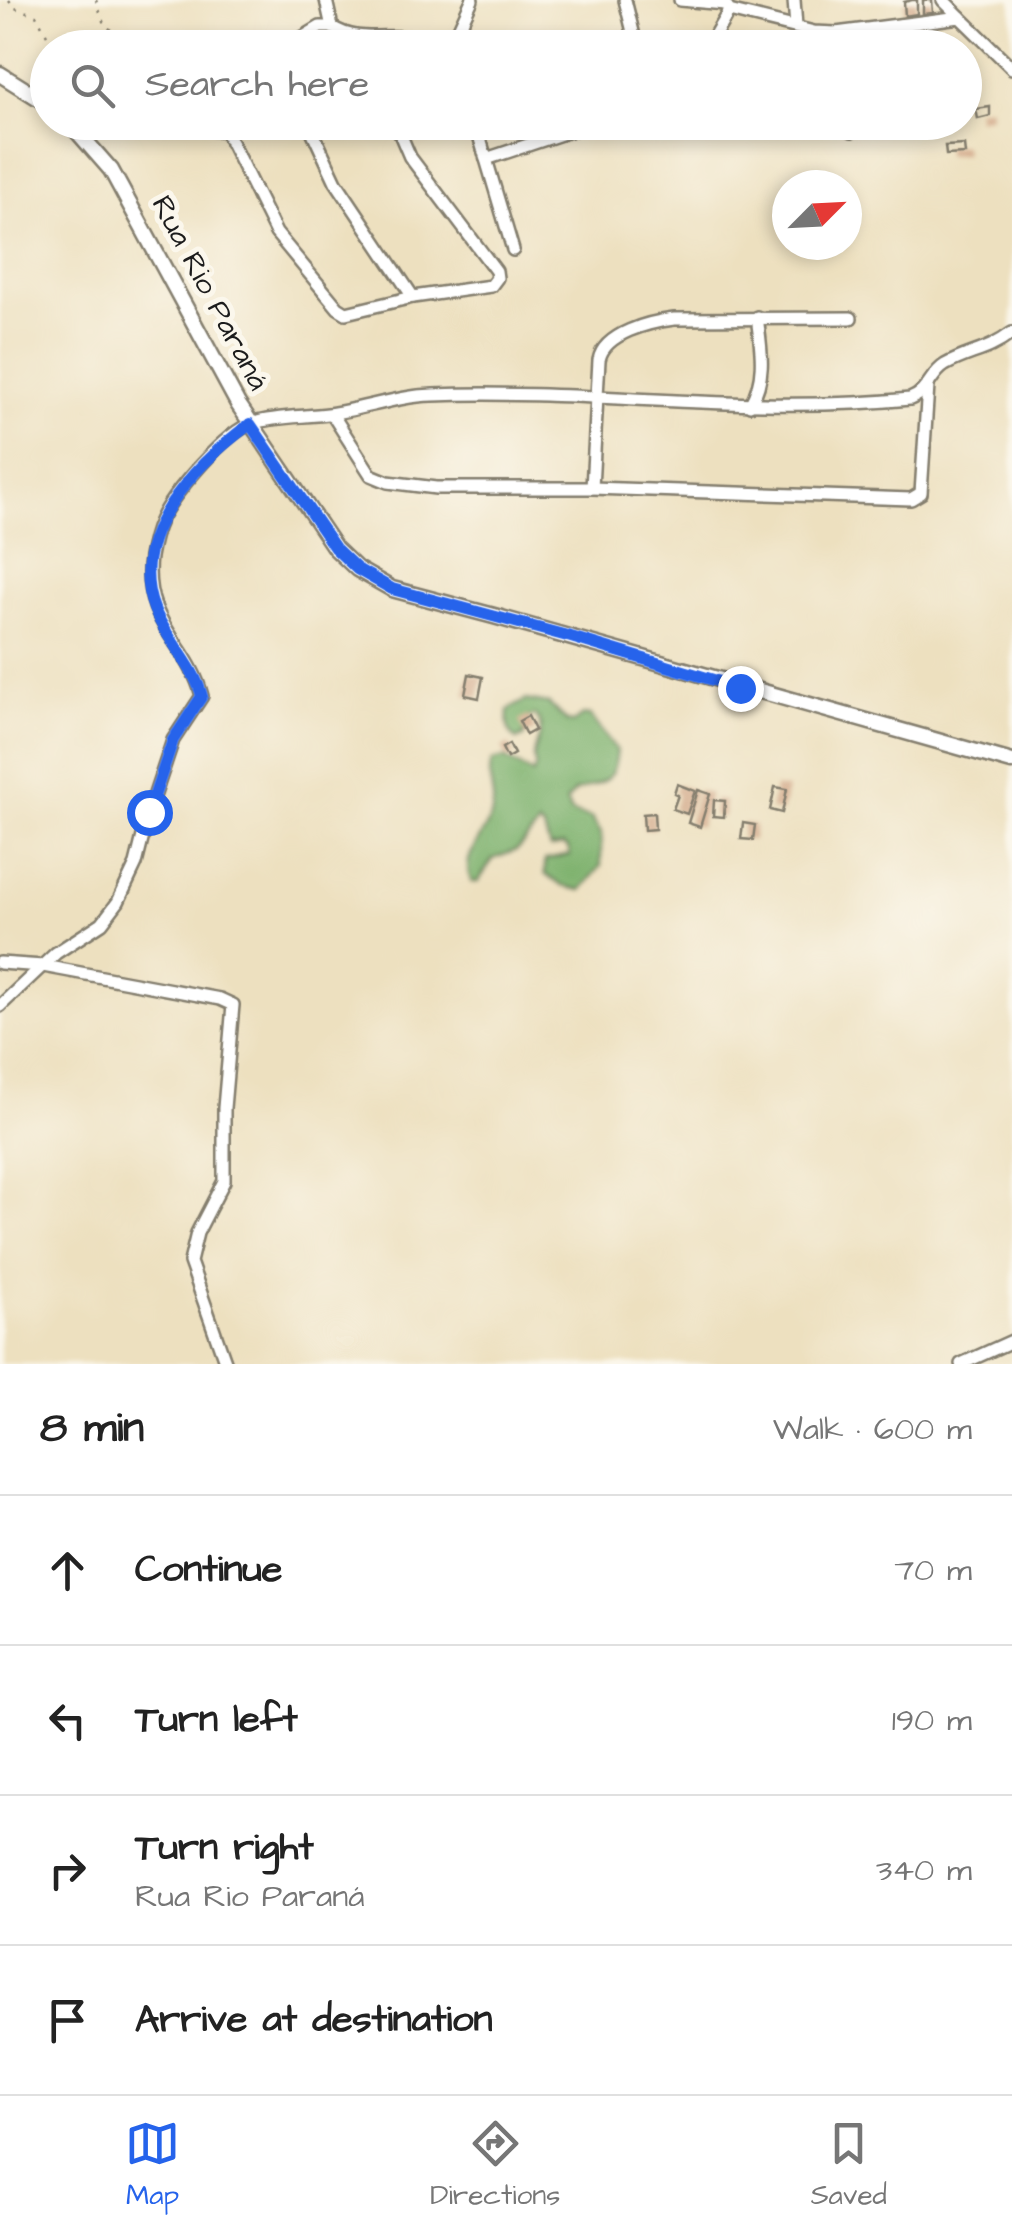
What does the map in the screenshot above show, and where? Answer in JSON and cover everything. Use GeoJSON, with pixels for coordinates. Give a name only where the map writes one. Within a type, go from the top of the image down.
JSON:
{"type":"FeatureCollection","features":[{"type":"Feature","properties":{"kind":"street"},"geometry":{"type":"LineString","coordinates":[[326,0],[332,27]]}},
{"type":"Feature","properties":{"kind":"street"},"geometry":{"type":"LineString","coordinates":[[458,30],[472,0]]}},
{"type":"Feature","properties":{"kind":"street"},"geometry":{"type":"LineString","coordinates":[[625,0],[633,30]]}},
{"type":"Feature","properties":{"kind":"street"},"geometry":{"type":"LineString","coordinates":[[680,0],[726,5],[816,30]]}},
{"type":"Feature","properties":{"kind":"street"},"geometry":{"type":"LineString","coordinates":[[794,0],[796,27]]}},
{"type":"Feature","properties":{"kind":"street"},"geometry":{"type":"LineString","coordinates":[[944,0],[973,30]]}},
{"type":"Feature","properties":{"kind":"street"},"geometry":{"type":"LineString","coordinates":[[717,30],[726,5]]}},
{"type":"Feature","properties":{"kind":"street"},"geometry":{"type":"LineString","coordinates":[[860,30],[960,17]]}},
{"type":"Feature","properties":{"kind":"street"},"geometry":{"type":"LineString","coordinates":[[900,25],[901,30]]}},
{"type":"Feature","properties":{"kind":"street"},"geometry":{"type":"LineString","coordinates":[[315,30],[337,30]]}},
{"type":"Feature","properties":{"kind":"street"},"geometry":{"type":"LineString","coordinates":[[982,39],[1012,68]]}},
{"type":"Feature","properties":{"kind":"street"},"geometry":{"type":"LineString","coordinates":[[0,74],[30,93]]}},
{"type":"Feature","properties":{"kind":"street","name":"Rua Rio Paraná"},"geometry":{"type":"LineString","coordinates":[[85,140],[111,170],[250,424],[335,548],[357,569],[392,589],[1012,762]]}},
{"type":"Feature","properties":{"kind":"street"},"geometry":{"type":"LineString","coordinates":[[231,140],[276,232],[346,313],[413,296],[491,286],[497,278],[496,271],[410,157],[403,140]]}},
{"type":"Feature","properties":{"kind":"street"},"geometry":{"type":"LineString","coordinates":[[316,140],[336,182],[413,296]]}},
{"type":"Feature","properties":{"kind":"street"},"geometry":{"type":"LineString","coordinates":[[480,140],[513,250]]}},
{"type":"Feature","properties":{"kind":"street"},"geometry":{"type":"LineString","coordinates":[[486,159],[531,140]]}},
{"type":"Feature","properties":{"kind":"street"},"geometry":{"type":"LineString","coordinates":[[750,405],[759,389],[762,364],[758,317]]}},
{"type":"Feature","properties":{"kind":"street"},"geometry":{"type":"LineString","coordinates":[[592,488],[600,352],[609,342],[662,320],[851,318]]}},
{"type":"Feature","properties":{"kind":"street"},"geometry":{"type":"LineString","coordinates":[[0,1006],[74,940],[102,923],[118,902],[136,864],[173,740],[201,698],[200,689],[154,609],[150,558],[161,518],[170,504],[218,448],[250,424],[332,414],[428,395],[596,396],[798,406],[910,399],[946,365],[994,348],[1012,333]]}},
{"type":"Feature","properties":{"kind":"street"},"geometry":{"type":"LineString","coordinates":[[332,414],[371,475],[388,482],[436,488],[592,488],[915,498],[921,493],[925,460],[928,386]]}},
{"type":"Feature","properties":{"kind":"street"},"geometry":{"type":"LineString","coordinates":[[0,964],[44,966],[220,999],[232,1005],[224,1108],[224,1181],[197,1234],[190,1262],[226,1364]]}},
{"type":"Feature","properties":{"kind":"street"},"geometry":{"type":"LineString","coordinates":[[961,1364],[1012,1340]]}},
{"type":"Feature","properties":{"kind":"path"},"geometry":{"type":"LineString","coordinates":[[9,0],[16,8],[36,15],[44,30]]}},
{"type":"Feature","properties":{"kind":"path"},"geometry":{"type":"LineString","coordinates":[[96,0],[104,24],[111,30]]}},
{"type":"Feature","properties":{"kind":"green space"},"geometry":{"type":"Polygon","coordinates":[[[526,700],[549,704],[567,722],[590,716],[617,751],[613,770],[604,781],[574,792],[566,802],[572,813],[591,818],[601,833],[601,866],[581,890],[562,886],[545,874],[545,860],[570,855],[563,845],[550,848],[539,825],[517,850],[493,859],[478,882],[472,882],[469,873],[470,856],[493,808],[492,761],[504,758],[533,774],[536,767],[535,751],[541,731],[535,715],[529,718],[523,737],[516,740],[508,726],[508,710],[526,700]]]}},
{"type":"Feature","properties":{"kind":"building"},"geometry":{"type":"Polygon","coordinates":[[[917,0],[917,14],[905,16],[904,2],[917,0]]]}},
{"type":"Feature","properties":{"kind":"building"},"geometry":{"type":"Polygon","coordinates":[[[923,0],[932,0],[933,13],[923,14],[923,0]]]}},
{"type":"Feature","properties":{"kind":"building"},"geometry":{"type":"Polygon","coordinates":[[[990,107],[990,116],[982,118],[982,108],[990,107]]]}},
{"type":"Feature","properties":{"kind":"building"},"geometry":{"type":"Polygon","coordinates":[[[964,145],[965,154],[946,155],[945,146],[964,145]]]}},
{"type":"Feature","properties":{"kind":"building"},"geometry":{"type":"Polygon","coordinates":[[[469,674],[483,677],[479,698],[465,695],[469,674]]]}},
{"type":"Feature","properties":{"kind":"building"},"geometry":{"type":"Polygon","coordinates":[[[528,716],[535,730],[526,735],[519,721],[528,716]]]}},
{"type":"Feature","properties":{"kind":"building"},"geometry":{"type":"Polygon","coordinates":[[[509,744],[514,754],[507,758],[502,748],[509,744]]]}},
{"type":"Feature","properties":{"kind":"building"},"geometry":{"type":"Polygon","coordinates":[[[677,784],[695,791],[687,814],[673,809],[677,784]]]}},
{"type":"Feature","properties":{"kind":"building"},"geometry":{"type":"Polygon","coordinates":[[[775,787],[787,789],[782,813],[770,810],[775,787]]]}},
{"type":"Feature","properties":{"kind":"building"},"geometry":{"type":"Polygon","coordinates":[[[698,790],[710,794],[700,827],[688,823],[698,790]]]}},
{"type":"Feature","properties":{"kind":"building"},"geometry":{"type":"Polygon","coordinates":[[[714,800],[725,801],[724,817],[713,816],[714,800]]]}},
{"type":"Feature","properties":{"kind":"building"},"geometry":{"type":"Polygon","coordinates":[[[654,813],[655,829],[644,830],[643,814],[654,813]]]}},
{"type":"Feature","properties":{"kind":"building"},"geometry":{"type":"Polygon","coordinates":[[[743,823],[755,825],[753,840],[741,839],[743,823]]]}},
{"type":"Feature","properties":{"kind":"route"},"geometry":{"type":"LineString","coordinates":[[149,812],[173,740],[202,696],[150,596],[150,558],[155,536],[161,518],[184,486],[218,448],[250,424],[335,548],[357,569],[392,589],[740,688]]}}]}
